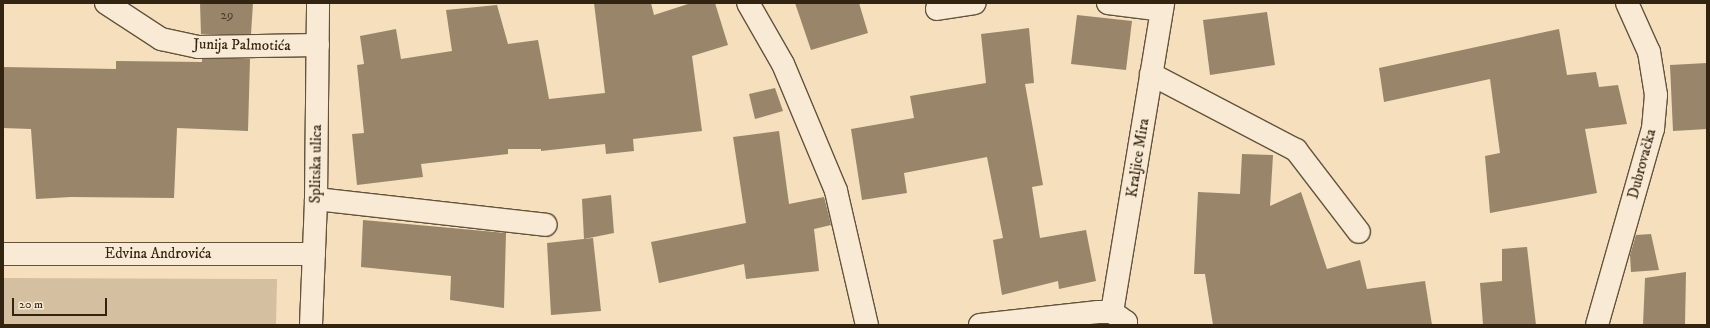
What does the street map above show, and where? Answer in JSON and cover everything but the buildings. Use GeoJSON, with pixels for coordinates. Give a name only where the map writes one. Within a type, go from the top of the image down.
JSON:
{"type":"FeatureCollection","features":[{"type":"Feature","properties":{"kind":"street","name":"Junija Palmotića"},"geometry":{"type":"LineString","coordinates":[[106,3],[161,39],[198,47],[318,45]]}},
{"type":"Feature","properties":{"kind":"street","name":"Splitska ulica"},"geometry":{"type":"LineString","coordinates":[[312,325],[316,199],[318,3]]}},
{"type":"Feature","properties":{"kind":"street"},"geometry":{"type":"LineString","coordinates":[[748,3],[783,64],[836,191],[867,325]]}},
{"type":"Feature","properties":{"kind":"street"},"geometry":{"type":"LineString","coordinates":[[937,9],[975,3]]}},
{"type":"Feature","properties":{"kind":"street"},"geometry":{"type":"LineString","coordinates":[[1108,3],[1162,6]]}},
{"type":"Feature","properties":{"kind":"street","name":"Dubrovačka"},"geometry":{"type":"LineString","coordinates":[[1597,325],[1653,130],[1655,102],[1650,52],[1627,3]]}},
{"type":"Feature","properties":{"kind":"street","name":"Kraljice Mira"},"geometry":{"type":"LineString","coordinates":[[1119,319],[1162,6]]}},
{"type":"Feature","properties":{"kind":"street"},"geometry":{"type":"LineString","coordinates":[[1152,74],[1296,150],[1359,232]]}},
{"type":"Feature","properties":{"kind":"street"},"geometry":{"type":"LineString","coordinates":[[316,199],[546,225]]}},
{"type":"Feature","properties":{"kind":"street","name":"Edvina Androvića"},"geometry":{"type":"LineString","coordinates":[[3,254],[314,254]]}},
{"type":"Feature","properties":{"kind":"street"},"geometry":{"type":"LineString","coordinates":[[980,325],[1119,319]]}},
{"type":"Feature","properties":{"kind":"shaded area"},"geometry":{"type":"Polygon","coordinates":[[[3,278],[277,279],[276,325],[3,325],[3,278]]]}}]}
